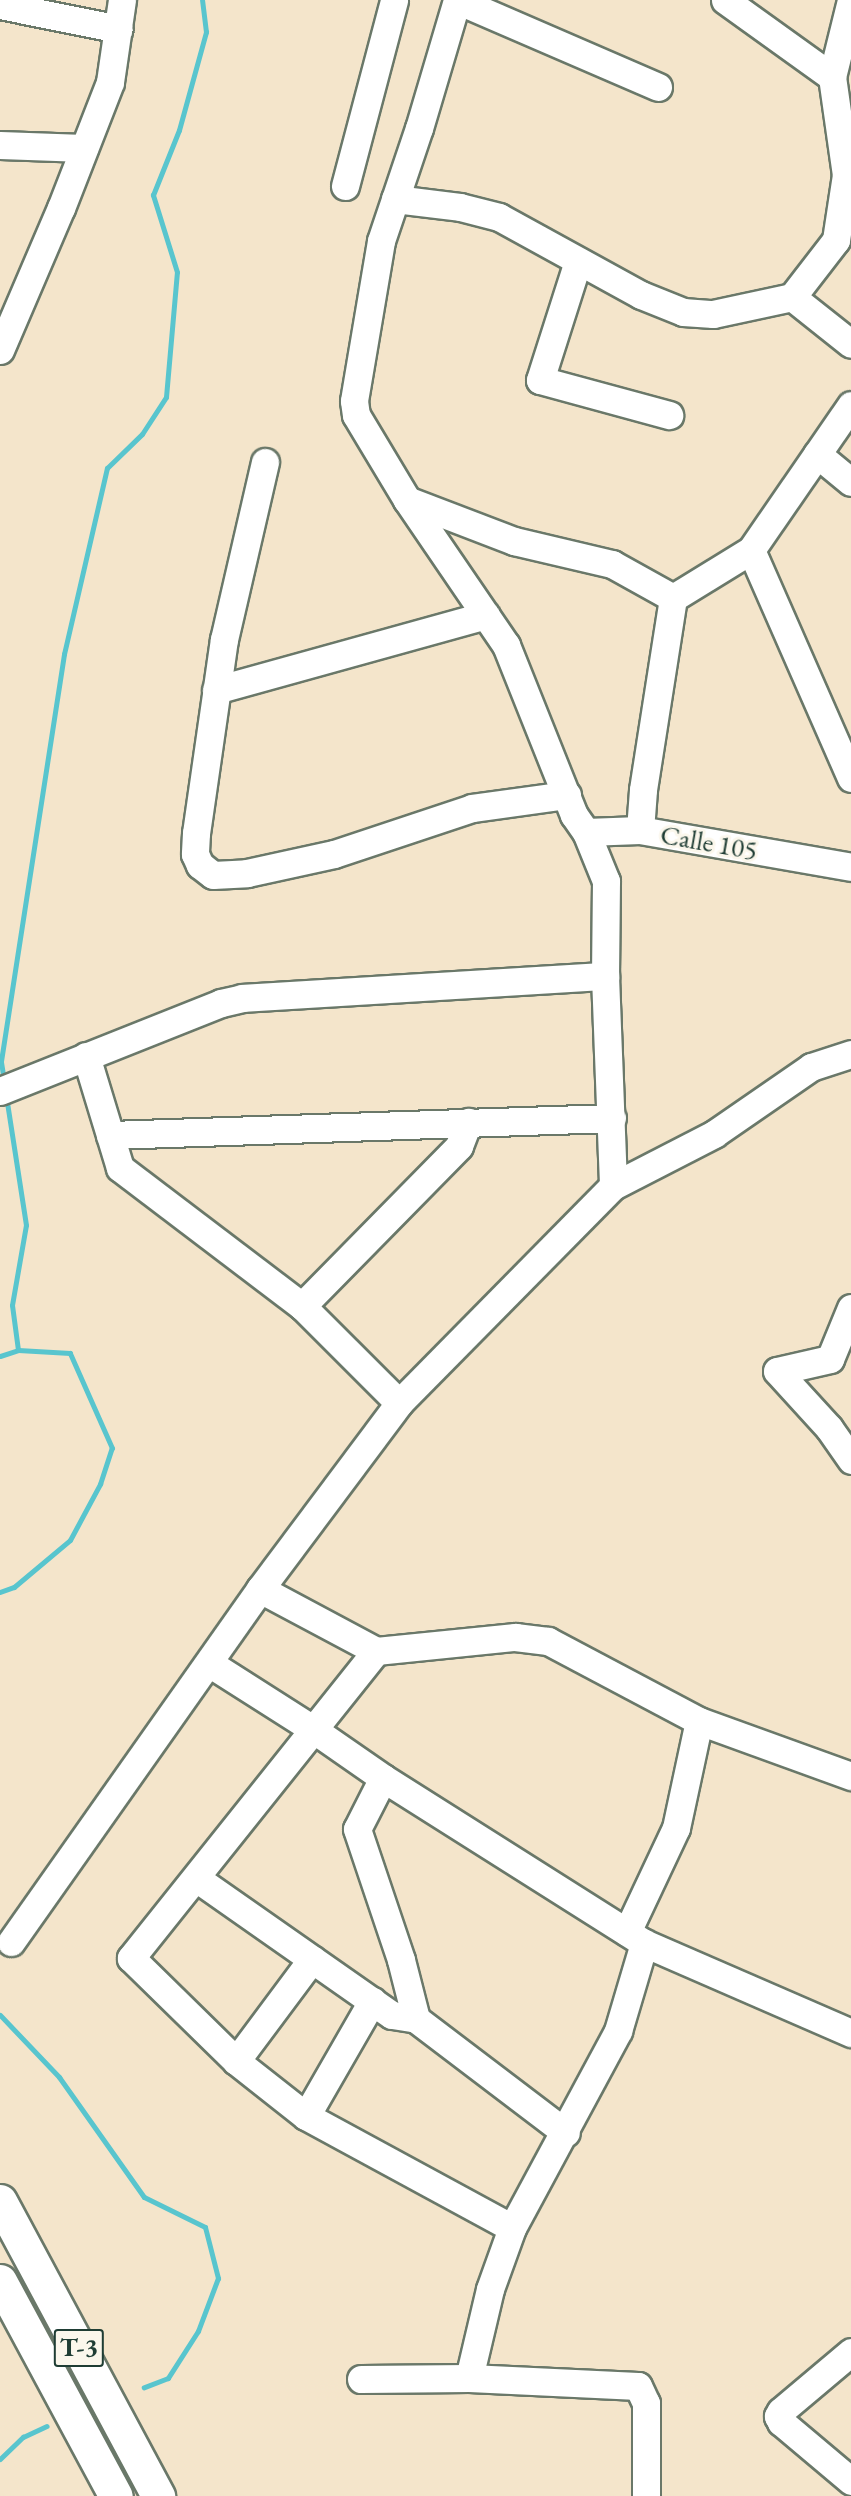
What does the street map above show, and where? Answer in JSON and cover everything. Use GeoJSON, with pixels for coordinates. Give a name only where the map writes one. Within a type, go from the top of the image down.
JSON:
{"type":"FeatureCollection","features":[{"type":"Feature","properties":{"kind":"main road","name":"T-3"},"geometry":{"type":"LineString","coordinates":[[0,2201],[157,2492]]}},
{"type":"Feature","properties":{"kind":"main road","name":"T-3"},"geometry":{"type":"LineString","coordinates":[[0,2281],[116,2496]]}},
{"type":"Feature","properties":{"kind":"street"},"geometry":{"type":"LineString","coordinates":[[0,350],[110,82],[122,0]]}},
{"type":"Feature","properties":{"kind":"street"},"geometry":{"type":"LineString","coordinates":[[345,186],[394,0]]}},
{"type":"Feature","properties":{"kind":"street"},"geometry":{"type":"LineString","coordinates":[[613,1186],[605,976],[606,881],[506,645],[407,500],[356,415],[354,400],[381,241],[457,0],[658,87]]}},
{"type":"Feature","properties":{"kind":"street"},"geometry":{"type":"LineString","coordinates":[[725,0],[831,77]]}},
{"type":"Feature","properties":{"kind":"street"},"geometry":{"type":"LineString","coordinates":[[395,199],[460,207],[499,217],[641,295],[683,312],[713,314],[792,297],[836,240],[849,175],[831,77],[851,0]]}},
{"type":"Feature","properties":{"kind":"street"},"geometry":{"type":"LineString","coordinates":[[0,5],[119,29]]}},
{"type":"Feature","properties":{"kind":"street"},"geometry":{"type":"LineString","coordinates":[[0,145],[84,148]]}},
{"type":"Feature","properties":{"kind":"street"},"geometry":{"type":"LineString","coordinates":[[578,261],[540,380],[669,416]]}},
{"type":"Feature","properties":{"kind":"street"},"geometry":{"type":"LineString","coordinates":[[792,297],[851,344]]}},
{"type":"Feature","properties":{"kind":"street"},"geometry":{"type":"LineString","coordinates":[[640,830],[643,790],[673,598],[751,550],[851,405]]}},
{"type":"Feature","properties":{"kind":"street"},"geometry":{"type":"LineString","coordinates":[[817,454],[851,482]]}},
{"type":"Feature","properties":{"kind":"street","name":"Calle 105"},"geometry":{"type":"LineString","coordinates":[[265,462],[224,639],[195,849],[200,865],[213,874],[247,873],[334,854],[472,808],[576,814],[640,830],[851,867]]}},
{"type":"Feature","properties":{"kind":"street"},"geometry":{"type":"LineString","coordinates":[[407,500],[514,541],[612,564],[673,598]]}},
{"type":"Feature","properties":{"kind":"street"},"geometry":{"type":"LineString","coordinates":[[751,550],[851,778]]}},
{"type":"Feature","properties":{"kind":"street"},"geometry":{"type":"LineString","coordinates":[[216,690],[486,615]]}},
{"type":"Feature","properties":{"kind":"street"},"geometry":{"type":"LineString","coordinates":[[7,1089],[86,1056],[242,998],[605,976]]}},
{"type":"Feature","properties":{"kind":"street"},"geometry":{"type":"LineString","coordinates":[[11,1942],[260,1589],[399,1403],[613,1186],[714,1134],[811,1066],[851,1054]]}},
{"type":"Feature","properties":{"kind":"street"},"geometry":{"type":"LineString","coordinates":[[86,1056],[120,1168],[302,1306],[399,1403]]}},
{"type":"Feature","properties":{"kind":"street"},"geometry":{"type":"LineString","coordinates":[[110,1135],[612,1118]]}},
{"type":"Feature","properties":{"kind":"street"},"geometry":{"type":"LineString","coordinates":[[302,1306],[459,1146],[468,1122]]}},
{"type":"Feature","properties":{"kind":"street"},"geometry":{"type":"LineString","coordinates":[[851,1308],[830,1359],[777,1371],[829,1428],[851,1460]]}},
{"type":"Feature","properties":{"kind":"street"},"geometry":{"type":"LineString","coordinates":[[260,1589],[376,1651],[532,1638],[548,1641],[699,1721],[851,1776]]}},
{"type":"Feature","properties":{"kind":"street"},"geometry":{"type":"LineString","coordinates":[[376,1651],[131,1958],[236,2061],[306,2116],[512,2228]]}},
{"type":"Feature","properties":{"kind":"street"},"geometry":{"type":"LineString","coordinates":[[209,1663],[314,1730],[383,1778],[636,1938],[851,2033]]}},
{"type":"Feature","properties":{"kind":"street"},"geometry":{"type":"LineString","coordinates":[[469,2378],[490,2289],[512,2228],[566,2133],[618,2031],[636,1938],[676,1828],[699,1721]]}},
{"type":"Feature","properties":{"kind":"street"},"geometry":{"type":"LineString","coordinates":[[383,1778],[357,1829],[401,1960],[416,2019]]}},
{"type":"Feature","properties":{"kind":"street"},"geometry":{"type":"LineString","coordinates":[[196,1878],[392,2015],[416,2019],[566,2133]]}},
{"type":"Feature","properties":{"kind":"street"},"geometry":{"type":"LineString","coordinates":[[236,2061],[312,1959]]}},
{"type":"Feature","properties":{"kind":"street"},"geometry":{"type":"LineString","coordinates":[[306,2116],[372,2001]]}},
{"type":"Feature","properties":{"kind":"street"},"geometry":{"type":"LineString","coordinates":[[851,2352],[778,2416],[781,2422],[851,2481]]}},
{"type":"Feature","properties":{"kind":"street"},"geometry":{"type":"LineString","coordinates":[[362,2379],[469,2378],[638,2386],[644,2393],[646,2403],[646,2496]]}},
{"type":"Feature","properties":{"kind":"waterway"},"geometry":{"type":"LineString","coordinates":[[4,1081],[1,1061],[64,654],[107,468],[142,434],[166,397],[177,272],[153,195],[179,130],[206,32],[202,0]]}},
{"type":"Feature","properties":{"kind":"waterway"},"geometry":{"type":"LineString","coordinates":[[0,1592],[14,1587],[70,1540],[100,1484],[112,1448],[70,1353],[18,1350],[12,1305],[26,1225],[6,1096]]}},
{"type":"Feature","properties":{"kind":"waterway"},"geometry":{"type":"LineString","coordinates":[[0,1356],[18,1350]]}},
{"type":"Feature","properties":{"kind":"waterway"},"geometry":{"type":"LineString","coordinates":[[0,2015],[59,2077],[144,2197],[205,2227],[218,2278],[198,2331],[168,2378],[144,2387]]}},
{"type":"Feature","properties":{"kind":"waterway"},"geometry":{"type":"LineString","coordinates":[[0,2459],[23,2437],[47,2426]]}}]}
